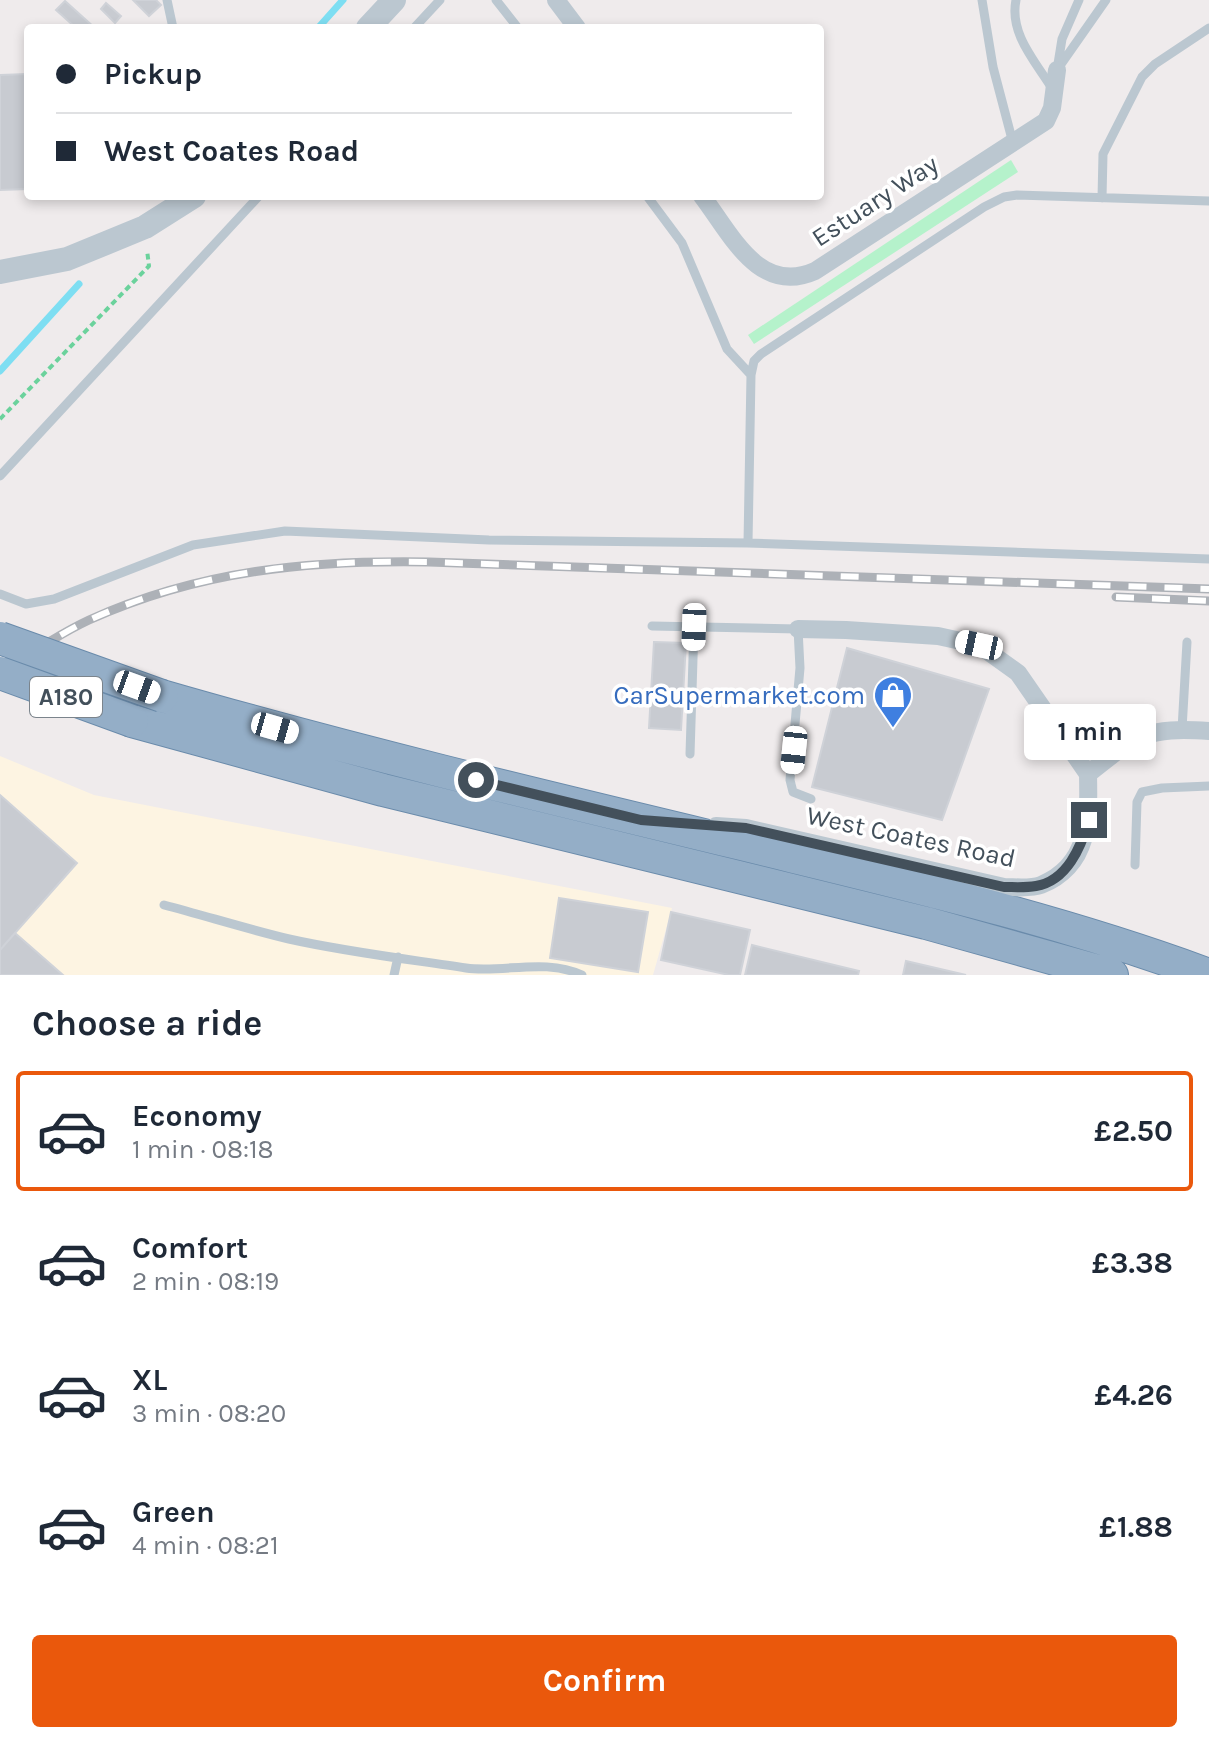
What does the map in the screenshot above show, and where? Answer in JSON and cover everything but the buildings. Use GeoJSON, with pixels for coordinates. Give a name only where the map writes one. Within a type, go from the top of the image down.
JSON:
{"type":"FeatureCollection","features":[{"type":"Feature","properties":{"kind":"highway","name":"A180"},"geometry":{"type":"LineString","coordinates":[[0,638],[162,696],[404,762],[1013,912],[1124,945],[1209,975]]}},
{"type":"Feature","properties":{"kind":"highway","name":"A180"},"geometry":{"type":"LineString","coordinates":[[0,673],[132,721],[383,790],[926,923],[1112,975]]}},
{"type":"Feature","properties":{"kind":"street"},"geometry":{"type":"LineString","coordinates":[[372,24],[394,0]]}},
{"type":"Feature","properties":{"kind":"street"},"geometry":{"type":"LineString","coordinates":[[556,0],[574,24]]}},
{"type":"Feature","properties":{"kind":"street","name":"Estuary Way"},"geometry":{"type":"LineString","coordinates":[[705,200],[761,270],[780,278],[800,278],[1046,121],[1052,108],[1057,70]]}},
{"type":"Feature","properties":{"kind":"street"},"geometry":{"type":"LineString","coordinates":[[0,272],[67,259],[145,227],[188,200]]}},
{"type":"Feature","properties":{"kind":"street"},"geometry":{"type":"LineString","coordinates":[[798,629],[938,636],[979,645],[1018,673],[1088,774],[1132,739],[1168,728],[1209,731]]}},
{"type":"Feature","properties":{"kind":"street","name":"West Coates Road"},"geometry":{"type":"LineString","coordinates":[[641,820],[746,828],[1004,887],[1039,886],[1067,869],[1082,843],[1089,820],[1088,774]]}},
{"type":"Feature","properties":{"kind":"lane"},"geometry":{"type":"LineString","coordinates":[[167,0],[172,24]]}},
{"type":"Feature","properties":{"kind":"lane"},"geometry":{"type":"LineString","coordinates":[[418,24],[440,0]]}},
{"type":"Feature","properties":{"kind":"lane"},"geometry":{"type":"LineString","coordinates":[[496,0],[515,24]]}},
{"type":"Feature","properties":{"kind":"lane"},"geometry":{"type":"LineString","coordinates":[[982,0],[993,67],[1013,143]]}},
{"type":"Feature","properties":{"kind":"lane"},"geometry":{"type":"LineString","coordinates":[[1016,0],[1013,15],[1018,33],[1054,92]]}},
{"type":"Feature","properties":{"kind":"lane"},"geometry":{"type":"LineString","coordinates":[[1057,70],[1062,39],[1079,0]]}},
{"type":"Feature","properties":{"kind":"lane"},"geometry":{"type":"LineString","coordinates":[[1057,70],[1106,0]]}},
{"type":"Feature","properties":{"kind":"lane"},"geometry":{"type":"LineString","coordinates":[[1102,198],[1103,154],[1142,77],[1155,64],[1209,28]]}},
{"type":"Feature","properties":{"kind":"lane"},"geometry":{"type":"LineString","coordinates":[[748,543],[751,375],[754,361],[761,354],[984,207],[1004,197],[1209,201]]}},
{"type":"Feature","properties":{"kind":"lane"},"geometry":{"type":"LineString","coordinates":[[0,476],[255,200]]}},
{"type":"Feature","properties":{"kind":"lane"},"geometry":{"type":"LineString","coordinates":[[650,200],[682,243],[727,349],[751,375]]}},
{"type":"Feature","properties":{"kind":"lane"},"geometry":{"type":"LineString","coordinates":[[0,594],[26,604],[54,599],[193,545],[285,531],[489,540],[748,543],[1209,559]]}},
{"type":"Feature","properties":{"kind":"lane"},"geometry":{"type":"LineString","coordinates":[[652,626],[798,629],[800,668],[790,780],[793,792],[811,799]]}},
{"type":"Feature","properties":{"kind":"lane"},"geometry":{"type":"LineString","coordinates":[[690,754],[694,627]]}},
{"type":"Feature","properties":{"kind":"lane"},"geometry":{"type":"LineString","coordinates":[[1182,729],[1187,642]]}},
{"type":"Feature","properties":{"kind":"lane"},"geometry":{"type":"LineString","coordinates":[[1135,865],[1137,802],[1142,792],[1209,786]]}},
{"type":"Feature","properties":{"kind":"lane"},"geometry":{"type":"LineString","coordinates":[[164,905],[291,939],[398,957],[492,972],[537,966],[582,975]]}},
{"type":"Feature","properties":{"kind":"lane"},"geometry":{"type":"LineString","coordinates":[[394,975],[398,957]]}},
{"type":"Feature","properties":{"kind":"path"},"geometry":{"type":"LineString","coordinates":[[0,419],[149,266],[145,227]]}},
{"type":"Feature","properties":{"kind":"shaded area"},"geometry":{"type":"Polygon","coordinates":[[[0,756],[94,795],[672,908],[653,975],[0,975],[0,756]]]}},
{"type":"Feature","properties":{"kind":"green space"},"geometry":{"type":"Polygon","coordinates":[[[1011,160],[1018,172],[754,344],[748,335],[1011,160]]]}},
{"type":"Feature","properties":{"kind":"waterway"},"geometry":{"type":"LineString","coordinates":[[322,24],[343,0]]}},
{"type":"Feature","properties":{"kind":"waterway"},"geometry":{"type":"LineString","coordinates":[[0,371],[79,284]]}},
{"type":"Feature","properties":{"kind":"railway"},"geometry":{"type":"LineString","coordinates":[[0,674],[89,620],[131,603],[214,579],[298,566],[429,562],[1209,589]]}},
{"type":"Feature","properties":{"kind":"railway"},"geometry":{"type":"LineString","coordinates":[[1116,597],[1209,601]]}},
{"type":"Feature","properties":{"kind":"place","name":"CarSupermarket.com"},"geometry":{"type":"Point","coordinates":[893,729]}},
{"type":"Feature","properties":{"kind":"route"},"geometry":{"type":"LineString","coordinates":[[476,780],[641,820],[746,828],[1004,887],[1039,886],[1067,869],[1082,843],[1089,820]]}}]}
